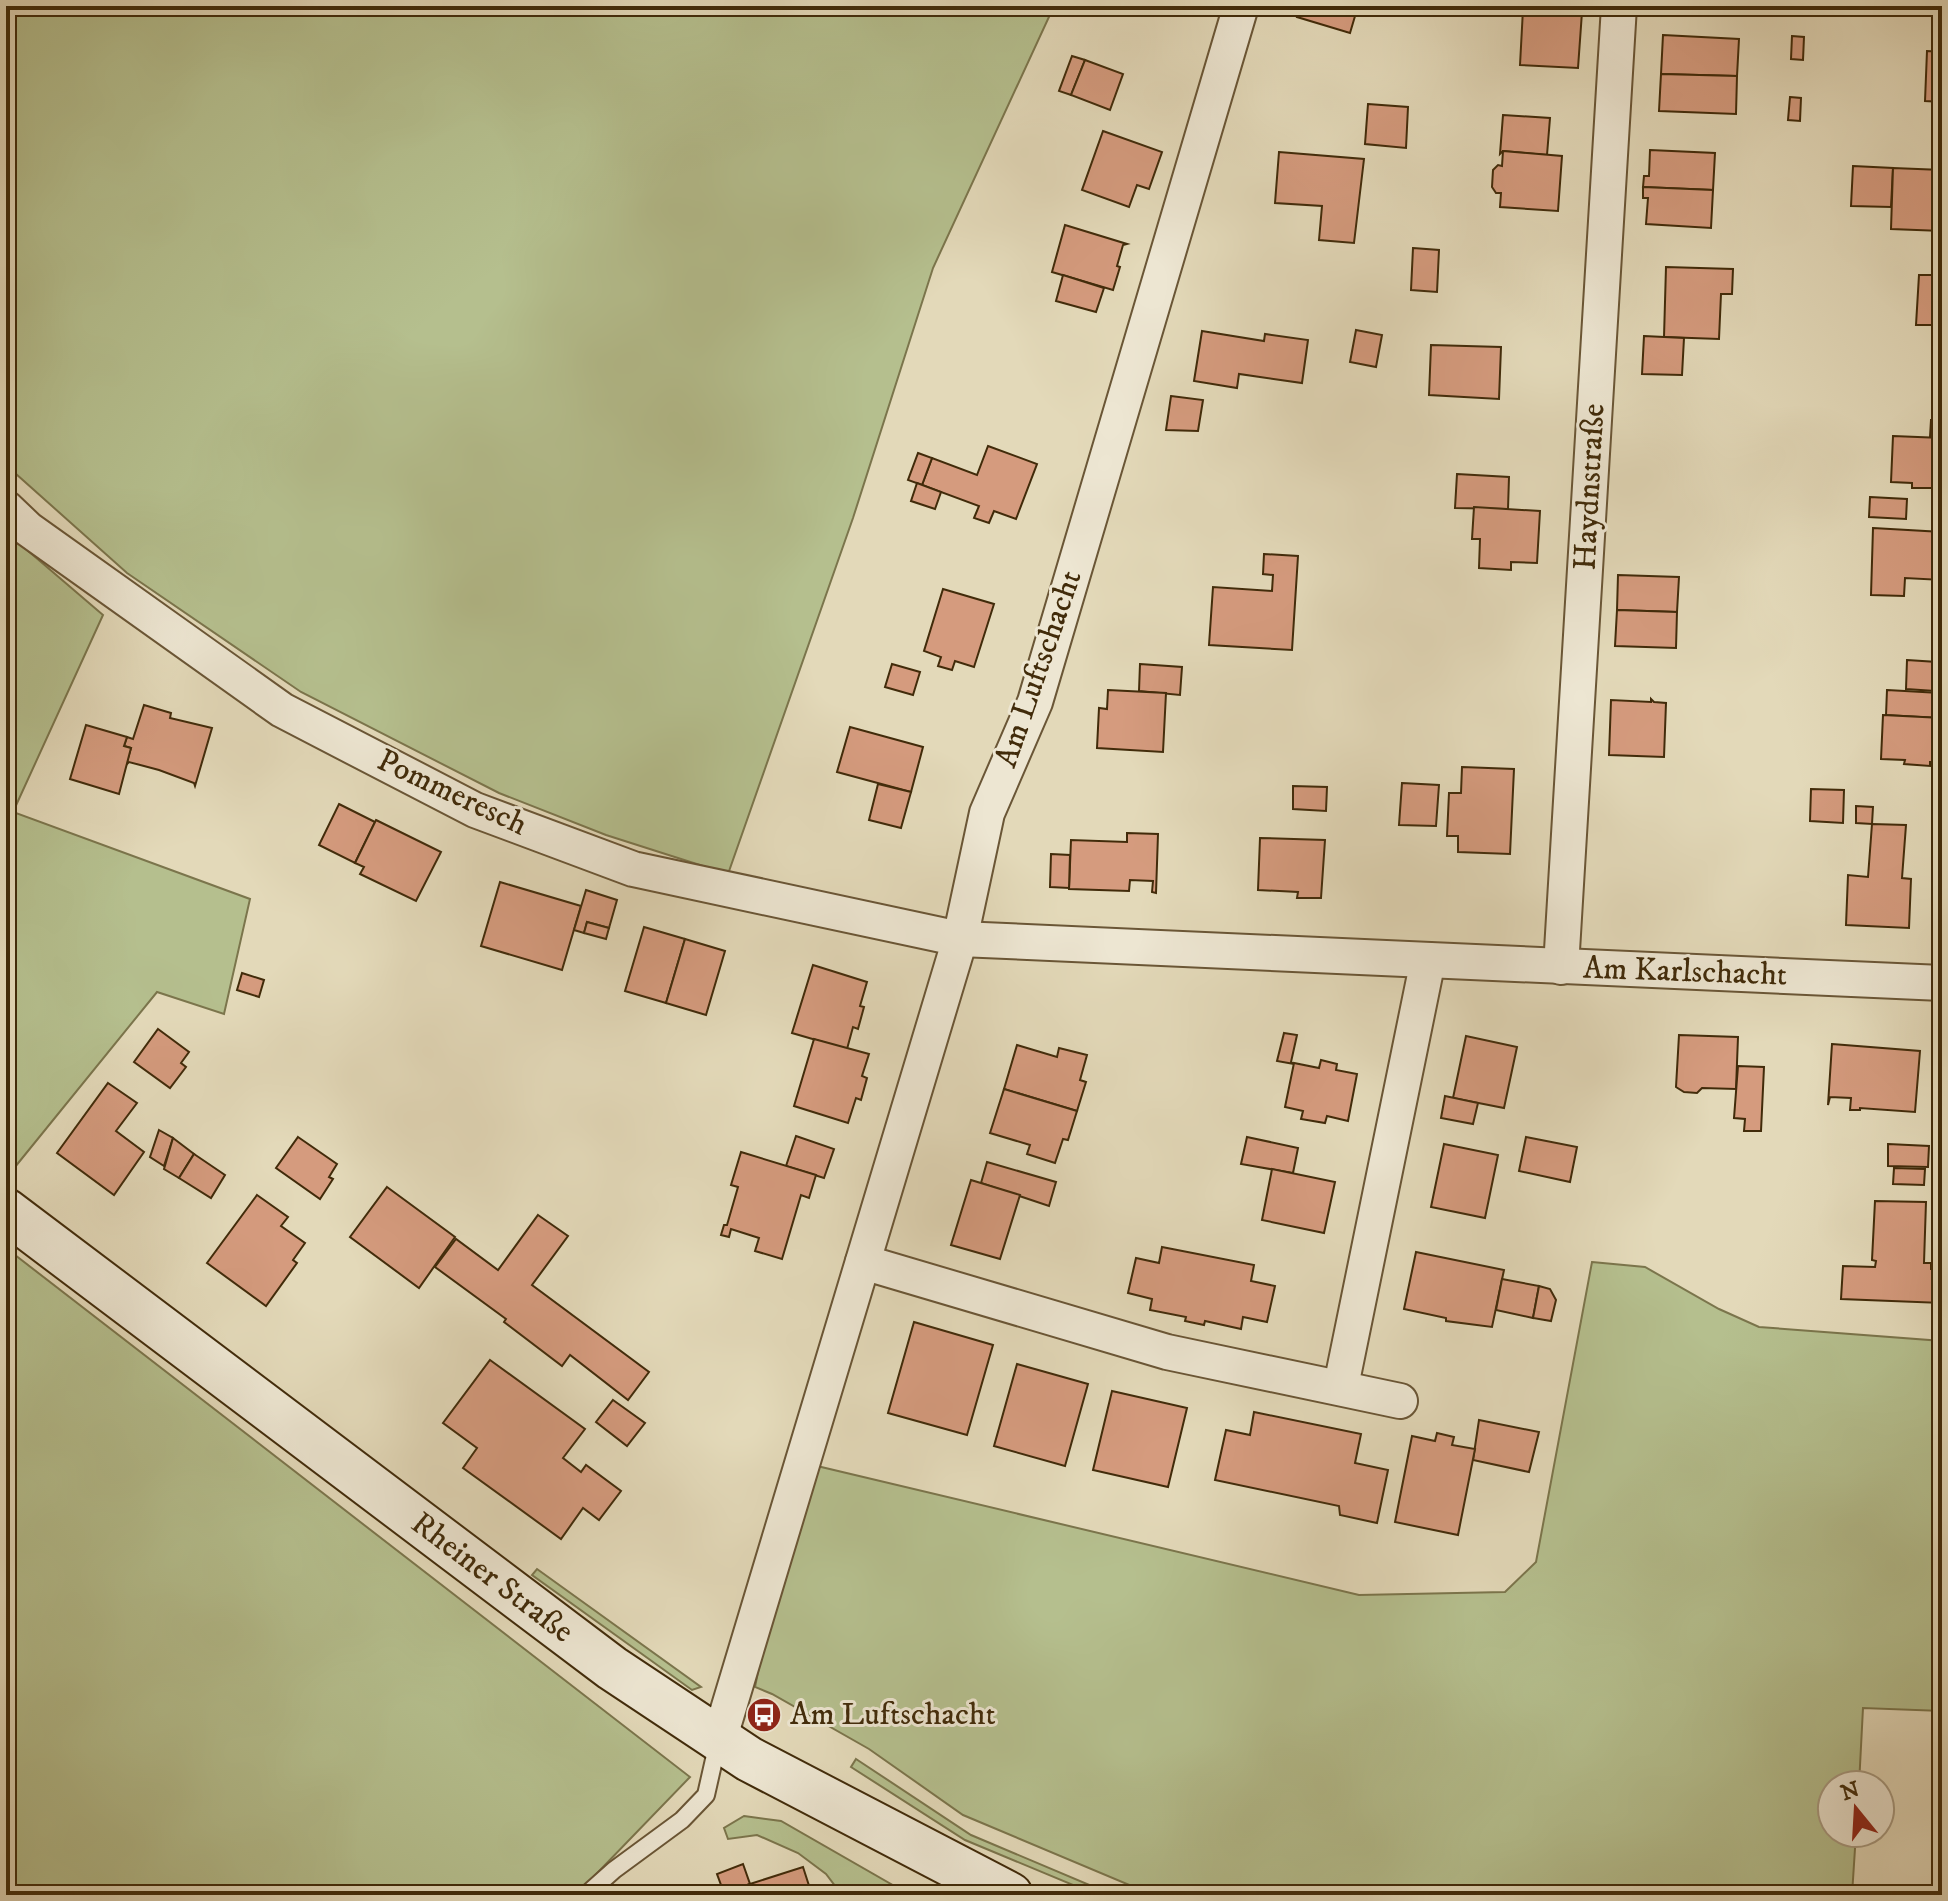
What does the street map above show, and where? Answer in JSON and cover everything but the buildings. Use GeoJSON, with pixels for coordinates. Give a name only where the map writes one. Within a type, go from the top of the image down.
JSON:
{"type":"FeatureCollection","features":[{"type":"Feature","properties":{"kind":"main road","name":"Rheiner Straße"},"geometry":{"type":"LineString","coordinates":[[6,1211],[612,1668],[719,1740],[877,1827],[1010,1895]]}},
{"type":"Feature","properties":{"kind":"street","name":"Am Luftschacht"},"geometry":{"type":"LineString","coordinates":[[719,1740],[960,939],[987,813],[1035,702],[1241,6]]}},
{"type":"Feature","properties":{"kind":"street","name":"Haydnstraße"},"geometry":{"type":"LineString","coordinates":[[1561,967],[1619,6]]}},
{"type":"Feature","properties":{"kind":"street","name":"Pommeresch"},"geometry":{"type":"LineString","coordinates":[[6,508],[28,529],[282,710],[475,810],[633,869],[960,939]]}},
{"type":"Feature","properties":{"kind":"street","name":"Am Karlschacht"},"geometry":{"type":"LineString","coordinates":[[960,939],[1942,983]]}},
{"type":"Feature","properties":{"kind":"street"},"geometry":{"type":"LineString","coordinates":[[1341,1386],[1428,960]]}},
{"type":"Feature","properties":{"kind":"street"},"geometry":{"type":"LineString","coordinates":[[863,1262],[1167,1352],[1341,1386],[1400,1401]]}},
{"type":"Feature","properties":{"kind":"lane"},"geometry":{"type":"LineString","coordinates":[[586,1895],[614,1870],[682,1820],[706,1795],[719,1740]]}},
{"type":"Feature","properties":{"kind":"green space"},"geometry":{"type":"Polygon","coordinates":[[[6,6],[1054,6],[933,268],[853,518],[728,874],[606,835],[499,793],[301,692],[127,573],[6,465],[6,6]]]}},
{"type":"Feature","properties":{"kind":"green space"},"geometry":{"type":"Polygon","coordinates":[[[6,532],[103,615],[13,812],[250,899],[224,1014],[157,992],[15,1167],[6,1160],[6,532]]]}},
{"type":"Feature","properties":{"kind":"green space"},"geometry":{"type":"Polygon","coordinates":[[[6,1248],[690,1777],[576,1895],[6,1895],[6,1248]]]}},
{"type":"Feature","properties":{"kind":"green space"},"geometry":{"type":"Polygon","coordinates":[[[1592,1262],[1645,1267],[1719,1309],[1759,1327],[1942,1341],[1942,1711],[1863,1708],[1860,1769],[1816,1769],[1816,1849],[1855,1849],[1852,1895],[1153,1895],[963,1815],[869,1749],[755,1687],[767,1627],[817,1466],[1359,1595],[1505,1592],[1536,1562],[1592,1262]]]}},
{"type":"Feature","properties":{"kind":"green space"},"geometry":{"type":"Polygon","coordinates":[[[537,1569],[701,1687],[692,1690],[532,1575],[537,1569]]]}},
{"type":"Feature","properties":{"kind":"green space"},"geometry":{"type":"Polygon","coordinates":[[[856,1759],[971,1835],[1113,1895],[1097,1895],[965,1840],[851,1767],[856,1759]]]}},
{"type":"Feature","properties":{"kind":"green space"},"geometry":{"type":"Polygon","coordinates":[[[744,1816],[781,1821],[910,1895],[842,1895],[826,1874],[798,1853],[757,1835],[728,1839],[724,1828],[744,1816]]]}},
{"type":"Feature","properties":{"kind":"place","name":"Am Luftschacht"},"geometry":{"type":"Point","coordinates":[764,1715]}}]}
